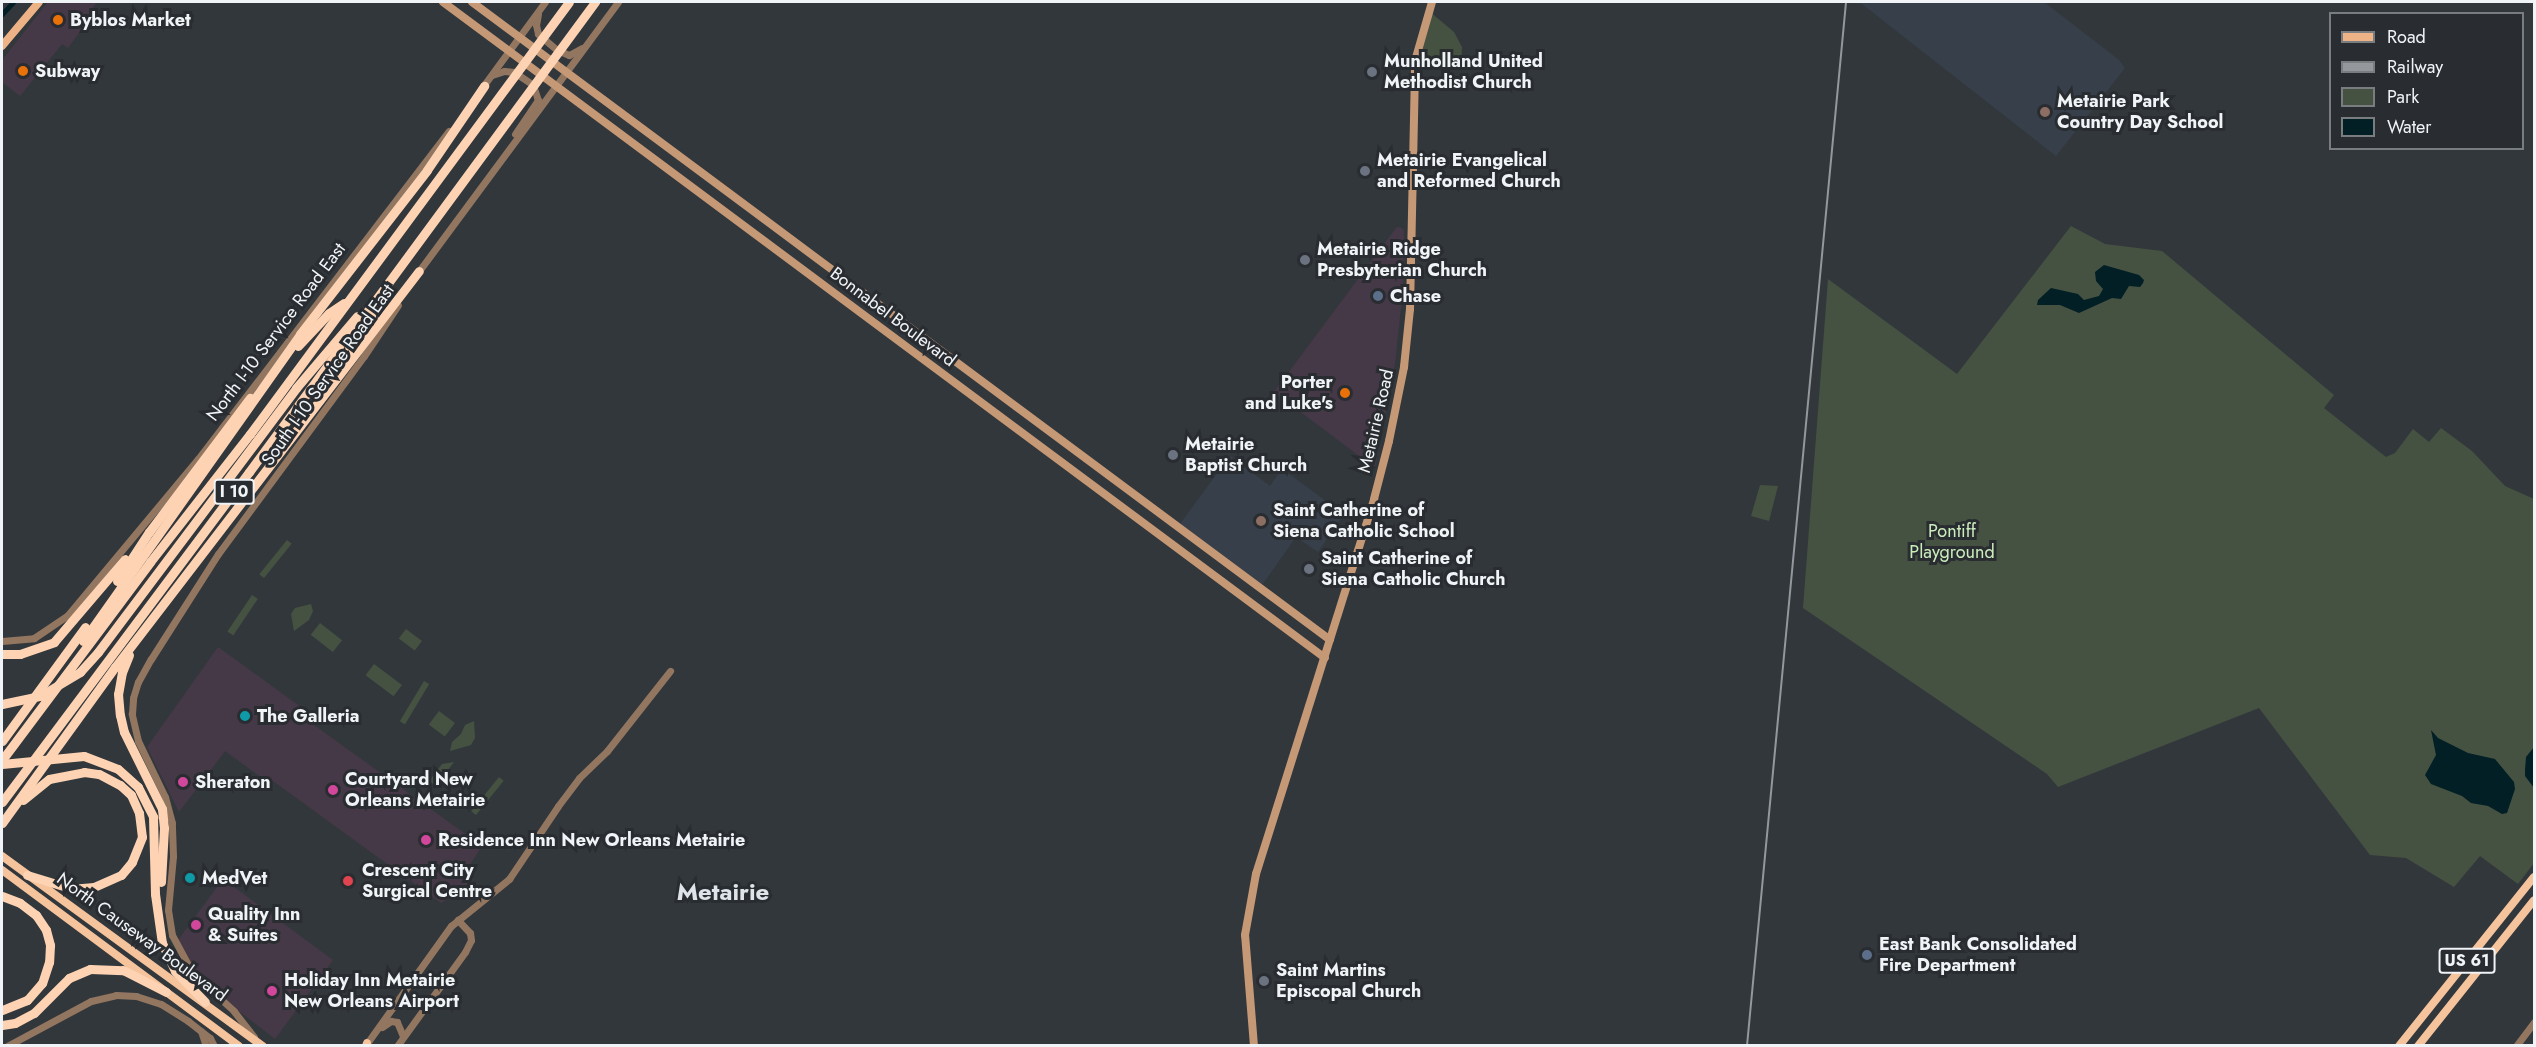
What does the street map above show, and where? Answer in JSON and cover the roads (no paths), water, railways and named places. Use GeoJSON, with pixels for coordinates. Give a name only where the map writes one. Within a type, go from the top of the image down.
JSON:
{"type":"FeatureCollection","features":[{"type":"Feature","properties":{"kind":"highway","name":"I 10"},"geometry":{"type":"LineString","coordinates":[[2,762],[79,656],[250,434],[569,2]]}},
{"type":"Feature","properties":{"kind":"highway","name":"I 10"},"geometry":{"type":"LineString","coordinates":[[2,802],[596,2]]}},
{"type":"Feature","properties":{"kind":"highway"},"geometry":{"type":"LineString","coordinates":[[79,656],[85,638],[300,334],[427,170],[484,86]]}},
{"type":"Feature","properties":{"kind":"highway"},"geometry":{"type":"LineString","coordinates":[[284,446],[358,338],[403,262]]}},
{"type":"Feature","properties":{"kind":"highway"},"geometry":{"type":"LineString","coordinates":[[2,704],[40,696],[61,686],[80,672],[98,652],[296,388],[403,262]]}},
{"type":"Feature","properties":{"kind":"highway"},"geometry":{"type":"LineString","coordinates":[[2,823],[19,796],[419,271]]}},
{"type":"Feature","properties":{"kind":"highway"},"geometry":{"type":"LineString","coordinates":[[2,741],[104,601],[149,532],[271,373],[329,313],[350,299]]}},
{"type":"Feature","properties":{"kind":"highway"},"geometry":{"type":"LineString","coordinates":[[2,648],[45,641],[77,611],[149,532]]}},
{"type":"Feature","properties":{"kind":"highway"},"geometry":{"type":"LineString","coordinates":[[2,654],[20,654],[54,642],[77,611]]}},
{"type":"Feature","properties":{"kind":"highway"},"geometry":{"type":"LineString","coordinates":[[141,635],[122,672],[118,694],[124,732],[162,809],[163,849],[157,914]]}},
{"type":"Feature","properties":{"kind":"highway"},"geometry":{"type":"LineString","coordinates":[[2,762],[77,755],[101,761],[126,775],[138,787],[153,817],[157,914],[162,943],[175,971],[205,1002]]}},
{"type":"Feature","properties":{"kind":"highway"},"geometry":{"type":"LineString","coordinates":[[2,823],[30,792],[49,779],[84,772],[99,774],[120,784],[134,801],[140,813],[141,837],[132,862],[121,875],[94,887],[73,889],[27,875]]}},
{"type":"Feature","properties":{"kind":"highway","name":"North Causeway Boulevard"},"geometry":{"type":"LineString","coordinates":[[2,856],[260,1043]]}},
{"type":"Feature","properties":{"kind":"highway","name":"North Causeway Boulevard"},"geometry":{"type":"LineString","coordinates":[[2,870],[239,1046]]}},
{"type":"Feature","properties":{"kind":"highway","name":"US 61"},"geometry":{"type":"LineString","coordinates":[[2399,1046],[2535,877]]}},
{"type":"Feature","properties":{"kind":"highway"},"geometry":{"type":"LineString","coordinates":[[2,896],[20,903],[41,922],[50,945],[49,962],[42,983],[27,1000],[2,1010]]}},
{"type":"Feature","properties":{"kind":"highway","name":"US 61"},"geometry":{"type":"LineString","coordinates":[[2418,1046],[2535,900]]}},
{"type":"Feature","properties":{"kind":"highway"},"geometry":{"type":"LineString","coordinates":[[2,1025],[15,1023],[34,1013],[69,978],[90,969],[123,970],[166,992]]}},
{"type":"Feature","properties":{"kind":"main road"},"geometry":{"type":"LineString","coordinates":[[2,44],[14,34],[39,2]]}},
{"type":"Feature","properties":{"kind":"main road","name":"Bonnabel Boulevard"},"geometry":{"type":"LineString","coordinates":[[443,2],[1325,658]]}},
{"type":"Feature","properties":{"kind":"main road","name":"Bonnabel Boulevard"},"geometry":{"type":"LineString","coordinates":[[472,2],[1330,640]]}},
{"type":"Feature","properties":{"kind":"main road","name":"Metairie Road"},"geometry":{"type":"LineString","coordinates":[[1254,1046],[1246,966],[1245,935],[1248,910],[1267,835],[1325,658],[1377,485],[1404,367],[1410,309],[1415,61],[1432,2]]}},
{"type":"Feature","properties":{"kind":"street","name":"North I-10 Service Road East"},"geometry":{"type":"LineString","coordinates":[[2,641],[14,642],[42,635],[77,611],[198,459],[484,86],[545,2]]}},
{"type":"Feature","properties":{"kind":"street","name":"South I-10 Service Road East"},"geometry":{"type":"LineString","coordinates":[[260,1043],[234,1011],[193,974],[172,935],[168,910],[173,856],[172,823],[165,797],[138,741],[132,714],[138,682],[218,554],[364,356],[419,271],[618,2]]}},
{"type":"Feature","properties":{"kind":"street"},"geometry":{"type":"LineString","coordinates":[[539,9],[536,25],[538,34],[557,50],[569,55],[587,45]]}},
{"type":"Feature","properties":{"kind":"street"},"geometry":{"type":"LineString","coordinates":[[491,76],[504,71],[514,72],[533,85],[538,100],[522,122],[501,159]]}},
{"type":"Feature","properties":{"kind":"street"},"geometry":{"type":"LineString","coordinates":[[366,1045],[458,920],[494,894],[509,879],[572,787],[607,751],[670,671]]}},
{"type":"Feature","properties":{"kind":"street"},"geometry":{"type":"LineString","coordinates":[[397,1046],[465,952],[471,940],[467,928],[458,920]]}},
{"type":"Feature","properties":{"kind":"street"},"geometry":{"type":"LineString","coordinates":[[7,1046],[91,1001],[116,995],[150,999],[201,1031],[214,1046]]}},
{"type":"Feature","properties":{"kind":"street"},"geometry":{"type":"LineString","coordinates":[[373,1035],[391,1021],[400,1025],[403,1036]]}},
{"type":"Feature","properties":{"kind":"street"},"geometry":{"type":"LineString","coordinates":[[2516,1046],[2535,1022]]}},
{"type":"Feature","properties":{"kind":"street"},"geometry":{"type":"LineString","coordinates":[[201,1031],[206,1046]]}},
{"type":"Feature","properties":{"kind":"water"},"geometry":{"type":"Polygon","coordinates":[[[2104,265],[2139,275],[2144,280],[2143,283],[2140,287],[2129,286],[2121,299],[2112,298],[2079,313],[2060,305],[2037,305],[2038,300],[2051,288],[2078,294],[2084,300],[2099,296],[2103,289],[2096,281],[2095,272],[2104,265]]]}},
{"type":"Feature","properties":{"kind":"water"},"geometry":{"type":"Polygon","coordinates":[[[2431,730],[2438,738],[2468,753],[2495,759],[2514,782],[2515,789],[2507,813],[2502,814],[2488,806],[2471,803],[2462,796],[2431,784],[2425,775],[2436,755],[2431,730]]]}},
{"type":"Feature","properties":{"kind":"water"},"geometry":{"type":"Polygon","coordinates":[[[2534,747],[2534,788],[2525,776],[2525,770],[2526,757],[2534,747]]]}},
{"type":"Feature","properties":{"kind":"waterway"},"geometry":{"type":"LineString","coordinates":[[2,14],[13,2]]}},
{"type":"Feature","properties":{"kind":"railway"},"geometry":{"type":"LineString","coordinates":[[1747,1046],[1846,2]]}},
{"type":"Feature","properties":{"kind":"place","name":"Byblos Market"},"geometry":{"type":"Point","coordinates":[58,20]}},
{"type":"Feature","properties":{"kind":"place","name":"Subway"},"geometry":{"type":"Point","coordinates":[23,71]}},
{"type":"Feature","properties":{"kind":"place","name":"Munholland United Methodist Church"},"geometry":{"type":"Point","coordinates":[1372,72]}},
{"type":"Feature","properties":{"kind":"place","name":"Metairie Park Country Day School"},"geometry":{"type":"Point","coordinates":[2045,112]}},
{"type":"Feature","properties":{"kind":"place","name":"Metairie Evangelical and Reformed Church"},"geometry":{"type":"Point","coordinates":[1365,171]}},
{"type":"Feature","properties":{"kind":"place","name":"Metairie Ridge Presbyterian Church"},"geometry":{"type":"Point","coordinates":[1305,260]}},
{"type":"Feature","properties":{"kind":"place","name":"Chase"},"geometry":{"type":"Point","coordinates":[1378,296]}},
{"type":"Feature","properties":{"kind":"place","name":"Porter and Luke's"},"geometry":{"type":"Point","coordinates":[1345,393]}},
{"type":"Feature","properties":{"kind":"place","name":"Metairie Baptist Church"},"geometry":{"type":"Point","coordinates":[1173,455]}},
{"type":"Feature","properties":{"kind":"place","name":"Saint Catherine of Siena Catholic School"},"geometry":{"type":"Point","coordinates":[1261,521]}},
{"type":"Feature","properties":{"kind":"place","name":"Saint Catherine of Siena Catholic Church"},"geometry":{"type":"Point","coordinates":[1309,569]}},
{"type":"Feature","properties":{"kind":"place","name":"The Galleria"},"geometry":{"type":"Point","coordinates":[245,716]}},
{"type":"Feature","properties":{"kind":"place","name":"Sheraton"},"geometry":{"type":"Point","coordinates":[183,782]}},
{"type":"Feature","properties":{"kind":"place","name":"Courtyard New Orleans Metairie"},"geometry":{"type":"Point","coordinates":[333,790]}},
{"type":"Feature","properties":{"kind":"place","name":"Residence Inn New Orleans Metairie"},"geometry":{"type":"Point","coordinates":[426,840]}},
{"type":"Feature","properties":{"kind":"place","name":"MedVet"},"geometry":{"type":"Point","coordinates":[190,878]}},
{"type":"Feature","properties":{"kind":"place","name":"Crescent City Surgical Centre"},"geometry":{"type":"Point","coordinates":[348,881]}},
{"type":"Feature","properties":{"kind":"place","name":"Quality Inn & Suites"},"geometry":{"type":"Point","coordinates":[196,925]}},
{"type":"Feature","properties":{"kind":"place","name":"East Bank Consolidated Fire Department"},"geometry":{"type":"Point","coordinates":[1867,955]}},
{"type":"Feature","properties":{"kind":"place","name":"Saint Martins Episcopal Church"},"geometry":{"type":"Point","coordinates":[1264,981]}},
{"type":"Feature","properties":{"kind":"place","name":"Holiday Inn Metairie New Orleans Airport"},"geometry":{"type":"Point","coordinates":[272,991]}},
{"type":"Feature","properties":{"kind":"district","name":"Metairie"},"geometry":{"type":"Point","coordinates":[723,892]}},
{"type":"Feature","properties":{"kind":"park label","name":"Pontiff Playground"},"geometry":{"type":"Point","coordinates":[1952,542]}}]}
